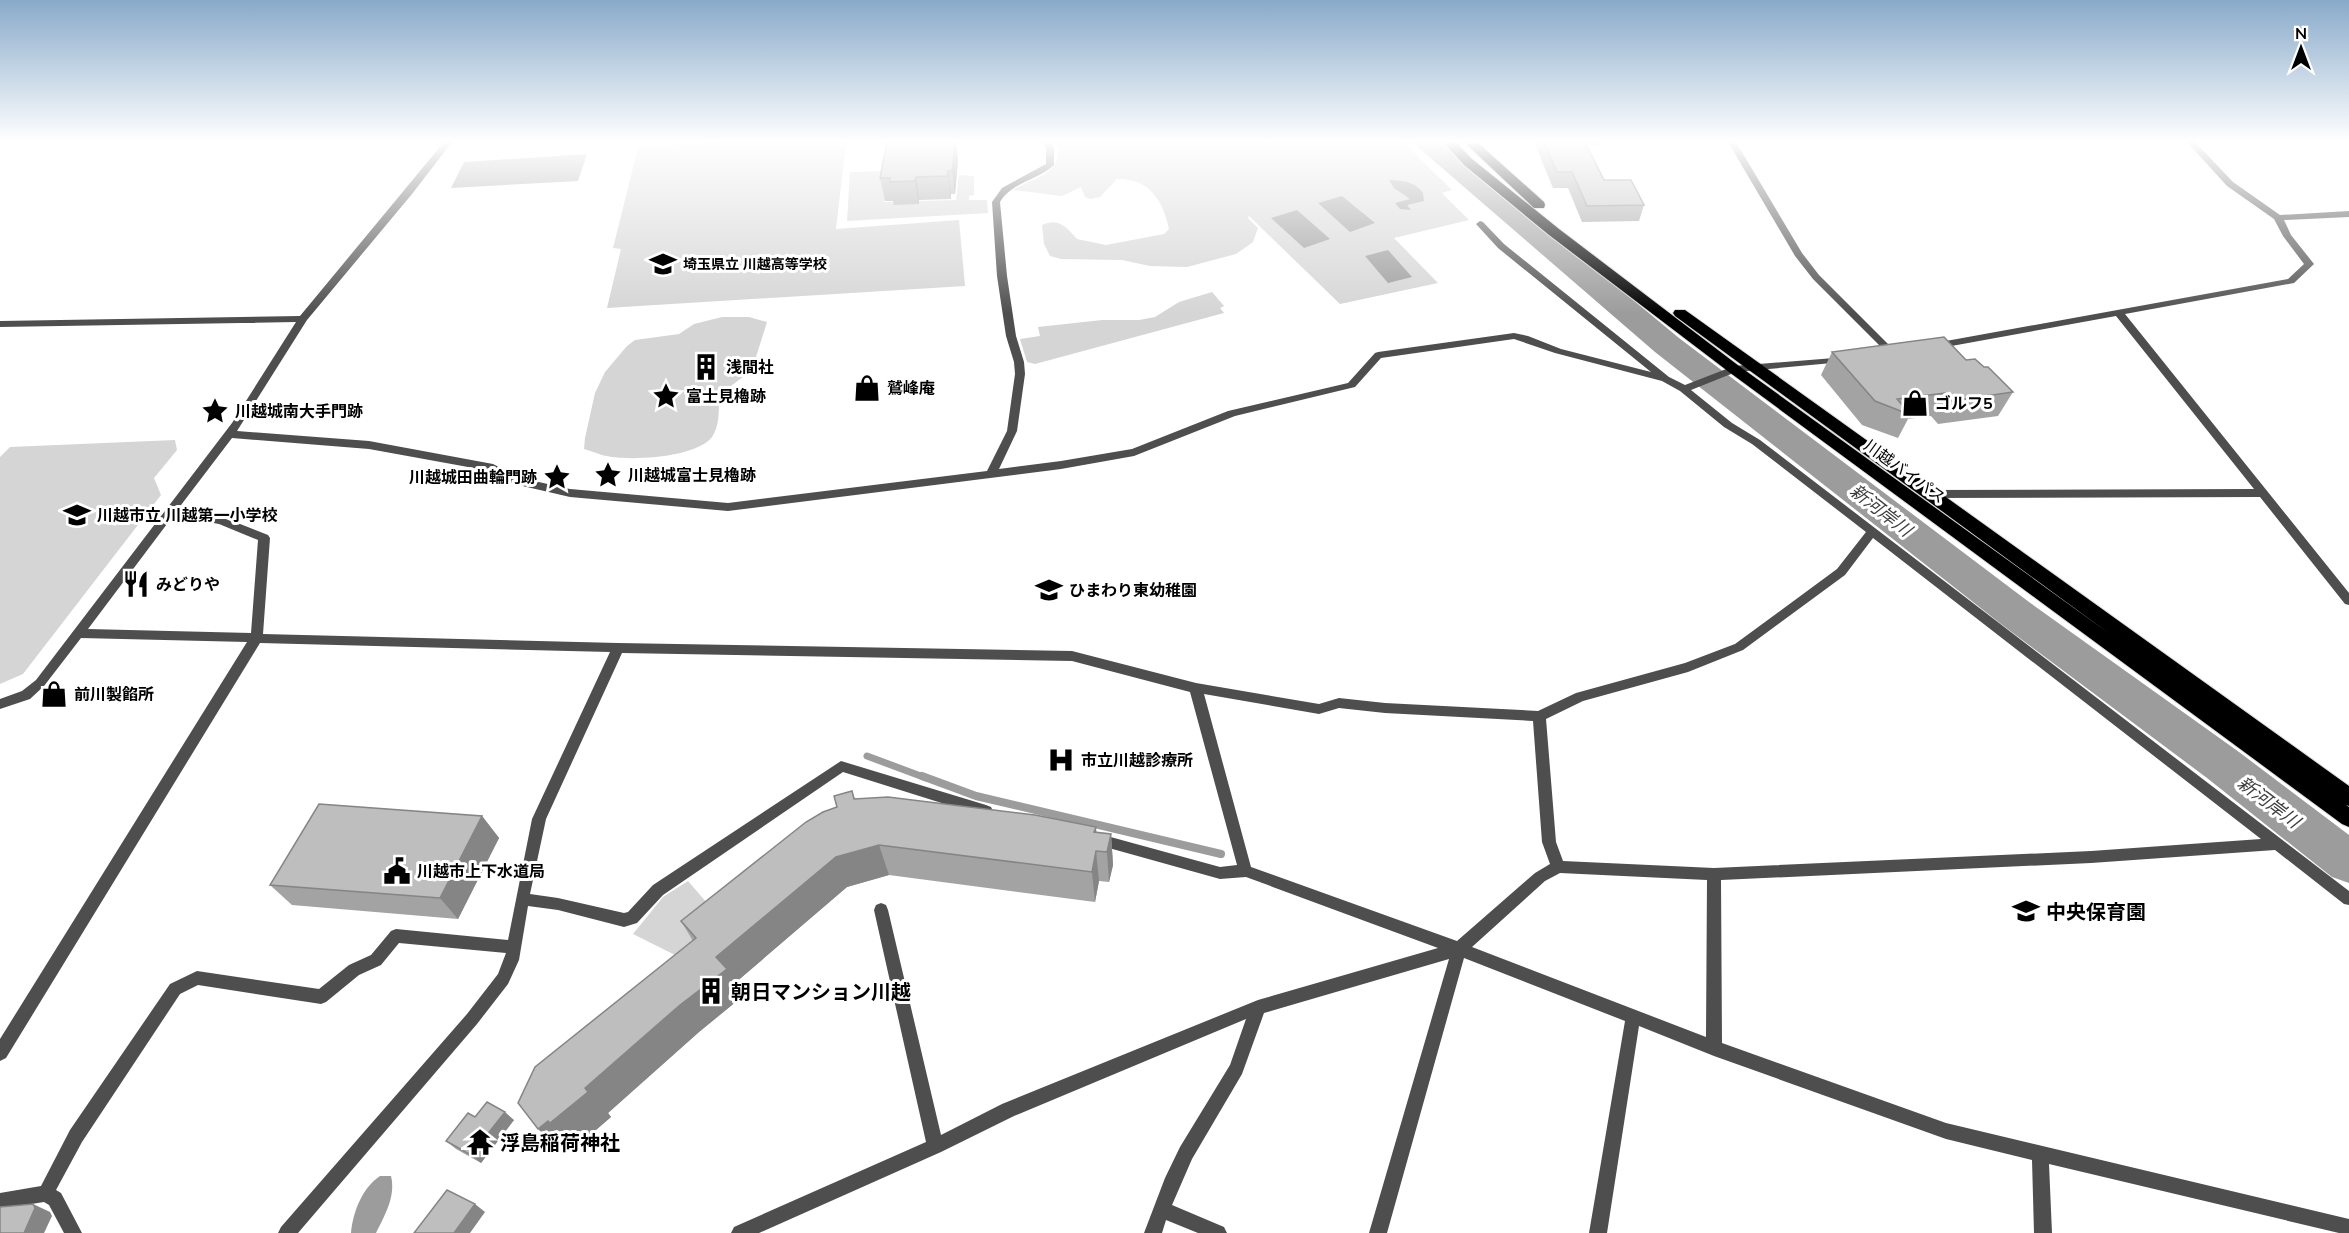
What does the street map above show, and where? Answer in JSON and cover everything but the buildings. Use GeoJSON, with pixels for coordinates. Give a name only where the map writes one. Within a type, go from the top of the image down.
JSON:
{"type":"FeatureCollection","features":[{"type":"Feature","properties":{"kind":"highway","name":"川越バイパス"},"geometry":{"type":"LineString","coordinates":[[1514,200],[1728,371],[2349,818]]}},
{"type":"Feature","properties":{"kind":"highway","name":"川越バイパス"},"geometry":{"type":"LineString","coordinates":[[1534,200],[1565,228],[1754,368],[2349,797]]}},
{"type":"Feature","properties":{"kind":"street"},"geometry":{"type":"LineString","coordinates":[[0,704],[26,694],[40,683],[229,434],[303,319],[403,200]]}},
{"type":"Feature","properties":{"kind":"street"},"geometry":{"type":"LineString","coordinates":[[991,474],[1012,431],[1020,374],[1011,336],[1002,276],[997,200]]}},
{"type":"Feature","properties":{"kind":"street"},"geometry":{"type":"LineString","coordinates":[[1766,200],[1798,254],[1816,277],[1887,354],[1904,351]]}},
{"type":"Feature","properties":{"kind":"street"},"geometry":{"type":"LineString","coordinates":[[1927,347],[2120,314],[2291,281],[2309,264],[2287,236],[2278,218],[2252,200]]}},
{"type":"Feature","properties":{"kind":"street"},"geometry":{"type":"LineString","coordinates":[[2278,218],[2349,214]]}},
{"type":"Feature","properties":{"kind":"street"},"geometry":{"type":"LineString","coordinates":[[1480,224],[1502,246],[1666,379]]}},
{"type":"Feature","properties":{"kind":"street"},"geometry":{"type":"LineString","coordinates":[[2120,314],[2349,601]]}},
{"type":"Feature","properties":{"kind":"street"},"geometry":{"type":"LineString","coordinates":[[0,324],[303,319]]}},
{"type":"Feature","properties":{"kind":"street"},"geometry":{"type":"LineString","coordinates":[[229,434],[369,446],[493,468],[518,481],[570,493],[728,507],[1061,465],[1134,452],[1232,414],[1351,385],[1378,355],[1514,336],[1525,338],[1558,351],[1666,379],[1686,388],[1728,425],[1756,442],[2349,899]]}},
{"type":"Feature","properties":{"kind":"street"},"geometry":{"type":"LineString","coordinates":[[1686,388],[1728,371],[1850,358]]}},
{"type":"Feature","properties":{"kind":"street"},"geometry":{"type":"LineString","coordinates":[[1930,495],[2264,493]]}},
{"type":"Feature","properties":{"kind":"street"},"geometry":{"type":"LineString","coordinates":[[0,1053],[258,637],[264,538],[240,526],[201,516],[171,512]]}},
{"type":"Feature","properties":{"kind":"street"},"geometry":{"type":"LineString","coordinates":[[77,633],[618,648],[1072,657],[1196,688],[1319,708],[1339,703],[1385,708],[1539,716],[1580,697],[1688,667],[1739,647],[1841,572],[1872,532]]}},
{"type":"Feature","properties":{"kind":"street"},"geometry":{"type":"LineString","coordinates":[[287,1233],[503,979],[515,947],[522,899],[539,819],[618,648]]}},
{"type":"Feature","properties":{"kind":"street"},"geometry":{"type":"LineString","coordinates":[[1196,688],[1203,725],[1218,769],[1237,848],[1246,871]]}},
{"type":"Feature","properties":{"kind":"street"},"geometry":{"type":"LineString","coordinates":[[1539,716],[1549,842],[1558,867]]}},
{"type":"Feature","properties":{"kind":"street"},"geometry":{"type":"LineString","coordinates":[[522,899],[558,904],[624,920],[632,918],[658,890],[841,766],[966,806],[1001,814]]}},
{"type":"Feature","properties":{"kind":"street"},"geometry":{"type":"LineString","coordinates":[[1080,834],[1220,873],[1246,871],[1459,949],[1714,1048],[1946,1131],[2349,1227]]}},
{"type":"Feature","properties":{"kind":"street"},"geometry":{"type":"LineString","coordinates":[[740,1233],[935,1146],[1008,1110],[1258,1007],[1459,949],[1540,877],[1558,867],[1714,874],[2091,856],[2277,844]]}},
{"type":"Feature","properties":{"kind":"street"},"geometry":{"type":"LineString","coordinates":[[1714,874],[1714,1048]]}},
{"type":"Feature","properties":{"kind":"street"},"geometry":{"type":"LineString","coordinates":[[881,910],[935,1146]]}},
{"type":"Feature","properties":{"kind":"street"},"geometry":{"type":"LineString","coordinates":[[46,1193],[76,1136],[176,989],[197,978],[321,997],[354,970],[376,960],[396,936],[515,947]]}},
{"type":"Feature","properties":{"kind":"street"},"geometry":{"type":"LineString","coordinates":[[1378,1233],[1459,949]]}},
{"type":"Feature","properties":{"kind":"street"},"geometry":{"type":"LineString","coordinates":[[1153,1233],[1186,1153],[1236,1069],[1258,1007]]}},
{"type":"Feature","properties":{"kind":"street"},"geometry":{"type":"LineString","coordinates":[[1598,1233],[1633,1017]]}},
{"type":"Feature","properties":{"kind":"street"},"geometry":{"type":"LineString","coordinates":[[2040,1152],[2043,1233]]}},
{"type":"Feature","properties":{"kind":"street"},"geometry":{"type":"LineString","coordinates":[[0,1201],[46,1193],[55,1199],[73,1233]]}},
{"type":"Feature","properties":{"kind":"street"},"geometry":{"type":"LineString","coordinates":[[1161,1209],[1218,1233]]}},
{"type":"Feature","properties":{"kind":"shaded area"},"geometry":{"type":"Polygon","coordinates":[[[625,200],[839,200],[836,229],[959,220],[965,286],[607,308],[621,249],[613,248],[625,200]]]}},
{"type":"Feature","properties":{"kind":"shaded area"},"geometry":{"type":"Polygon","coordinates":[[[848,200],[885,200],[884,202],[987,200],[988,213],[847,221],[848,200]]]}},
{"type":"Feature","properties":{"kind":"shaded area"},"geometry":{"type":"Polygon","coordinates":[[[1158,200],[1449,200],[1469,220],[1394,238],[1438,283],[1340,304],[1249,216],[1248,218],[1258,228],[1253,242],[1236,254],[1187,267],[1150,266],[1122,260],[1061,259],[1050,256],[1044,244],[1042,225],[1053,222],[1062,224],[1077,239],[1106,245],[1164,234],[1169,229],[1158,200]]]}},
{"type":"Feature","properties":{"kind":"shaded area"},"geometry":{"type":"Polygon","coordinates":[[[1330,200],[1346,200],[1375,223],[1350,232],[1318,203],[1330,200]]]}},
{"type":"Feature","properties":{"kind":"shaded area"},"geometry":{"type":"Polygon","coordinates":[[[1408,200],[1424,201],[1407,205],[1411,210],[1400,209],[1395,203],[1408,200]]]}},
{"type":"Feature","properties":{"kind":"shaded area"},"geometry":{"type":"Polygon","coordinates":[[[1297,210],[1330,239],[1304,248],[1271,218],[1297,210]]]}},
{"type":"Feature","properties":{"kind":"shaded area"},"geometry":{"type":"Polygon","coordinates":[[[1388,250],[1412,277],[1388,283],[1365,256],[1388,250]]]}},
{"type":"Feature","properties":{"kind":"shaded area"},"geometry":{"type":"Polygon","coordinates":[[[1212,292],[1224,306],[1220,308],[1224,313],[1035,364],[1027,362],[1020,339],[1040,336],[1038,327],[1155,317],[1179,302],[1212,292]]]}},
{"type":"Feature","properties":{"kind":"shaded area"},"geometry":{"type":"Polygon","coordinates":[[[722,317],[749,317],[767,322],[752,370],[727,389],[719,401],[719,415],[712,437],[691,450],[643,458],[613,457],[584,449],[595,393],[605,372],[627,346],[635,340],[679,334],[694,324],[722,317]]]}},
{"type":"Feature","properties":{"kind":"shaded area"},"geometry":{"type":"Polygon","coordinates":[[[175,440],[177,450],[154,478],[161,495],[23,674],[0,684],[0,457],[10,447],[175,440]]]}},
{"type":"Feature","properties":{"kind":"shaded area"},"geometry":{"type":"Polygon","coordinates":[[[688,881],[707,903],[700,945],[683,959],[633,934],[663,897],[688,881]]]}},
{"type":"Feature","properties":{"kind":"shaded area"},"geometry":{"type":"Polygon","coordinates":[[[380,1176],[391,1176],[392,1191],[389,1205],[376,1233],[351,1233],[354,1217],[363,1194],[380,1176]]]}},
{"type":"Feature","properties":{"kind":"waterway","name":"新河岸川"},"geometry":{"type":"LineString","coordinates":[[1494,200],[1667,345],[2015,613],[2223,765],[2349,862]]}},
{"type":"Feature","properties":{"kind":"waterway"},"geometry":{"type":"LineString","coordinates":[[867,756],[926,778]]}},
{"type":"Feature","properties":{"kind":"waterway"},"geometry":{"type":"LineString","coordinates":[[922,776],[976,796],[1221,854]]}},
{"type":"Feature","properties":{"kind":"place","name":"埼玉県立 川越高等学校"},"geometry":{"type":"Point","coordinates":[663,264]}},
{"type":"Feature","properties":{"kind":"place","name":"浅間社"},"geometry":{"type":"Point","coordinates":[706,367]}},
{"type":"Feature","properties":{"kind":"place","name":"鷲峰庵"},"geometry":{"type":"Point","coordinates":[867,388]}},
{"type":"Feature","properties":{"kind":"place","name":"富士見櫓跡"},"geometry":{"type":"Point","coordinates":[666,396]}},
{"type":"Feature","properties":{"kind":"place","name":"ゴルフ5"},"geometry":{"type":"Point","coordinates":[1915,403]}},
{"type":"Feature","properties":{"kind":"place","name":"川越城南大手門跡"},"geometry":{"type":"Point","coordinates":[215,411]}},
{"type":"Feature","properties":{"kind":"place","name":"川越城富士見櫓跡"},"geometry":{"type":"Point","coordinates":[608,475]}},
{"type":"Feature","properties":{"kind":"place","name":"川越城田曲輪門跡"},"geometry":{"type":"Point","coordinates":[557,477]}},
{"type":"Feature","properties":{"kind":"place","name":"川越市立 川越第一小学校"},"geometry":{"type":"Point","coordinates":[77,515]}},
{"type":"Feature","properties":{"kind":"place","name":"みどりや"},"geometry":{"type":"Point","coordinates":[136,584]}},
{"type":"Feature","properties":{"kind":"place","name":"ひまわり東幼稚園"},"geometry":{"type":"Point","coordinates":[1049,590]}},
{"type":"Feature","properties":{"kind":"place","name":"前川製餡所"},"geometry":{"type":"Point","coordinates":[54,694]}},
{"type":"Feature","properties":{"kind":"place","name":"市立川越診療所"},"geometry":{"type":"Point","coordinates":[1061,760]}},
{"type":"Feature","properties":{"kind":"place","name":"川越市上下水道局"},"geometry":{"type":"Point","coordinates":[397,871]}},
{"type":"Feature","properties":{"kind":"place","name":"中央保育園"},"geometry":{"type":"Point","coordinates":[2026,911]}},
{"type":"Feature","properties":{"kind":"place","name":"朝日マンション川越"},"geometry":{"type":"Point","coordinates":[711,991]}},
{"type":"Feature","properties":{"kind":"place","name":"浮島稲荷神社"},"geometry":{"type":"Point","coordinates":[480,1142]}}]}
